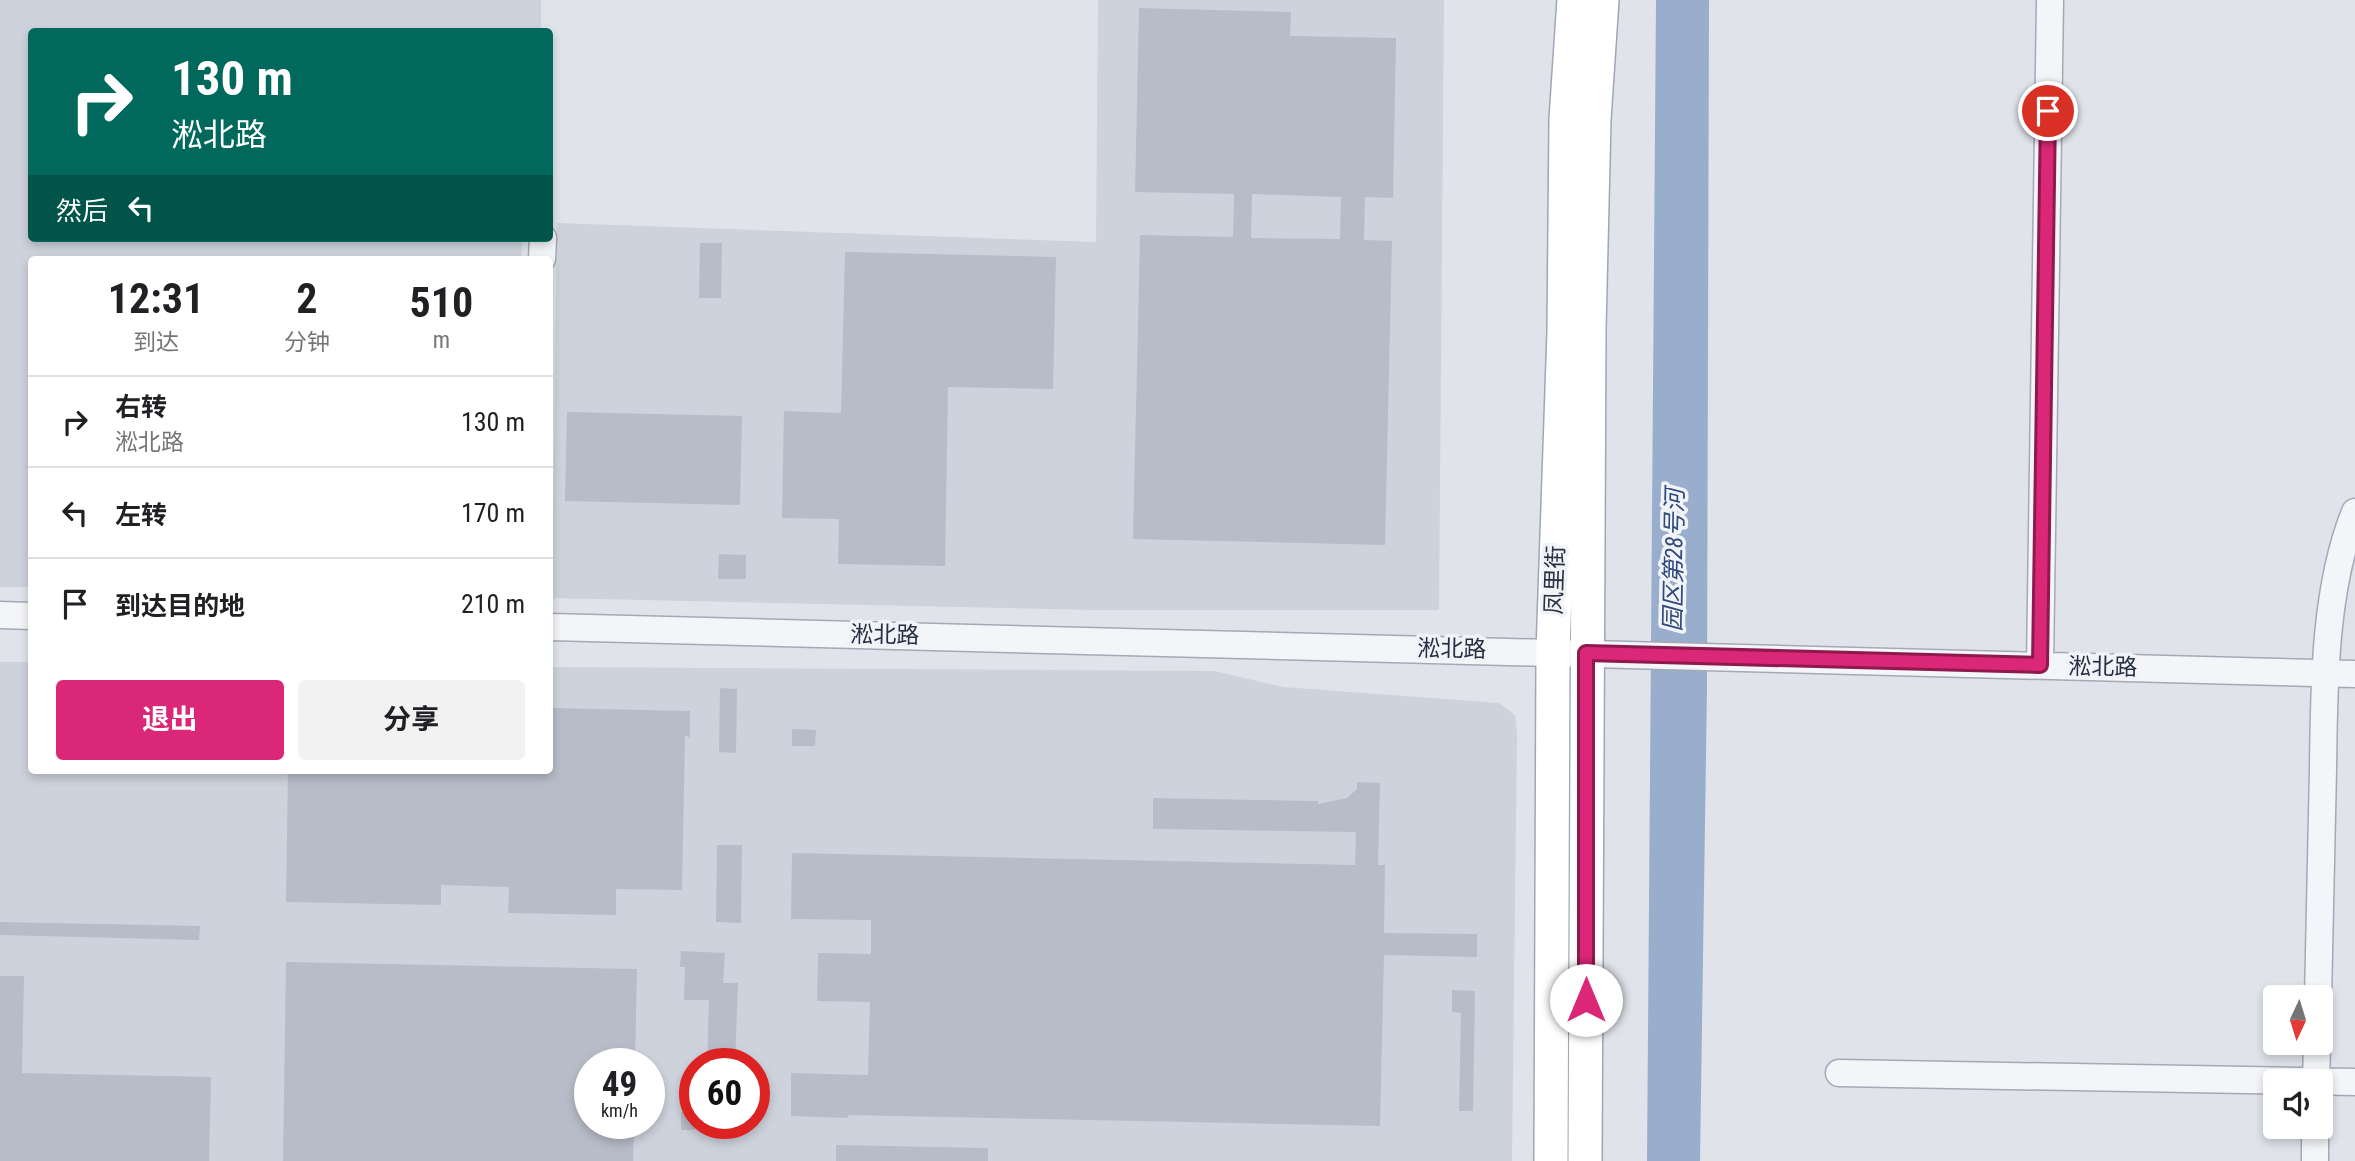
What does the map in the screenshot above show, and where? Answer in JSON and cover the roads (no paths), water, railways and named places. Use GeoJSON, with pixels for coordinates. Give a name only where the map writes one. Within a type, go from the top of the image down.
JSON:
{"type":"FeatureCollection","features":[{"type":"Feature","properties":{"kind":"main road","name":"凤里街"},"geometry":{"type":"LineString","coordinates":[[1551,1161],[1553,652],[1564,331],[1566,119],[1574,0]]}},
{"type":"Feature","properties":{"kind":"main road","name":"凤里街"},"geometry":{"type":"LineString","coordinates":[[1585,1161],[1589,329],[1594,119],[1602,0]]}},
{"type":"Feature","properties":{"kind":"street"},"geometry":{"type":"LineString","coordinates":[[2040,665],[2050,0]]}},
{"type":"Feature","properties":{"kind":"street"},"geometry":{"type":"LineString","coordinates":[[2318,985],[2325,672],[2334,594],[2347,532],[2355,512]]}},
{"type":"Feature","properties":{"kind":"street"},"geometry":{"type":"LineString","coordinates":[[0,615],[28,616]]}},
{"type":"Feature","properties":{"kind":"street","name":"淞北路"},"geometry":{"type":"LineString","coordinates":[[553,627],[2355,674]]}},
{"type":"Feature","properties":{"kind":"street"},"geometry":{"type":"LineString","coordinates":[[1839,1073],[2263,1080]]}},
{"type":"Feature","properties":{"kind":"street"},"geometry":{"type":"LineString","coordinates":[[2333,1081],[2355,1082]]}},
{"type":"Feature","properties":{"kind":"street"},"geometry":{"type":"LineString","coordinates":[[2315,1139],[2315,1161]]}},
{"type":"Feature","properties":{"kind":"water","name":"园区第28号河"},"geometry":{"type":"Polygon","coordinates":[[[1656,0],[1709,0],[1707,688],[1700,1161],[1647,1161],[1656,0]]]}}]}
